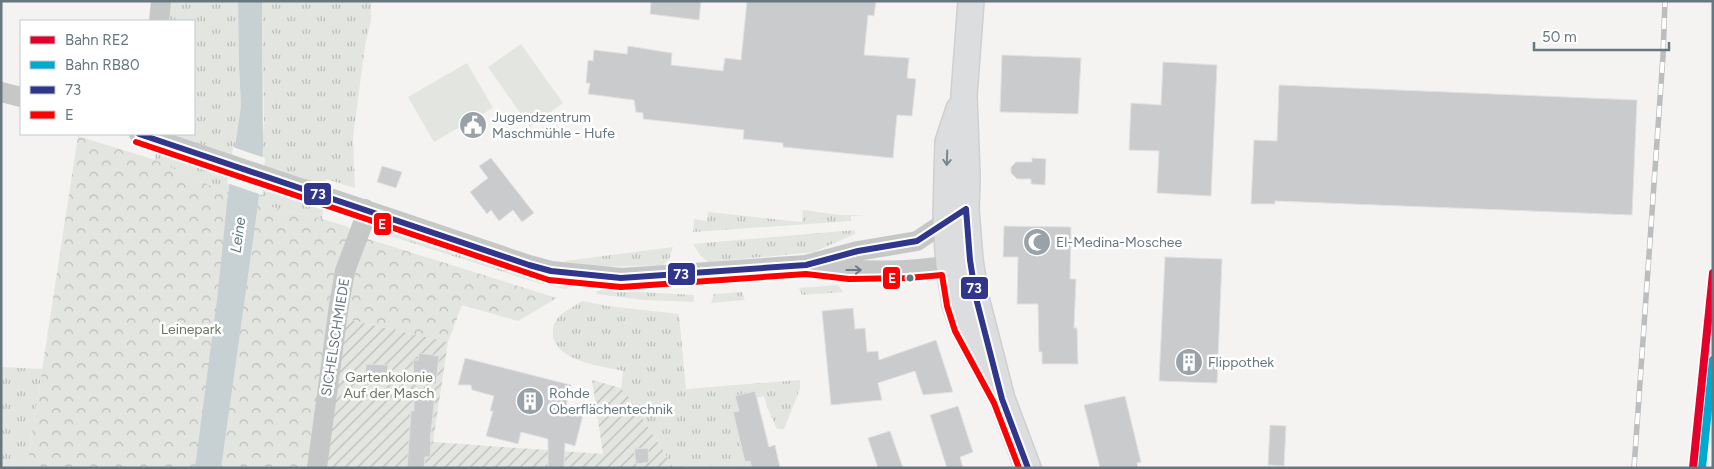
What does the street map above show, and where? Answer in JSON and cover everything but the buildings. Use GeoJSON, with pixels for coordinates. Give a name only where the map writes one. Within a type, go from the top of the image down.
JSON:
{"type":"FeatureCollection","features":[{"type":"Feature","properties":{"kind":"main road"},"geometry":{"type":"LineString","coordinates":[[971,1],[964,95],[967,176],[956,215],[959,263],[976,298],[1002,399],[1028,468]]}},
{"type":"Feature","properties":{"kind":"street"},"geometry":{"type":"LineString","coordinates":[[159,20],[161,1]]}},
{"type":"Feature","properties":{"kind":"street"},"geometry":{"type":"LineString","coordinates":[[1,92],[20,97]]}},
{"type":"Feature","properties":{"kind":"street"},"geometry":{"type":"LineString","coordinates":[[143,135],[551,271],[621,278],[806,265],[848,270],[908,269],[959,263]]}},
{"type":"Feature","properties":{"kind":"street","name":"SICHELSCHMIEDE"},"geometry":{"type":"LineString","coordinates":[[317,468],[345,271],[363,223],[365,209]]}},
{"type":"Feature","properties":{"kind":"street"},"geometry":{"type":"LineString","coordinates":[[806,265],[858,251],[917,241],[956,215]]}},
{"type":"Feature","properties":{"kind":"green space"},"geometry":{"type":"Polygon","coordinates":[[[164,1],[238,1],[241,106],[228,194],[155,160],[157,135],[195,135],[195,20],[162,20],[164,1]]]}},
{"type":"Feature","properties":{"kind":"green space"},"geometry":{"type":"Polygon","coordinates":[[[262,1],[371,1],[371,20],[365,46],[353,137],[355,188],[326,179],[322,219],[258,204],[264,121],[262,1]]]}},
{"type":"Feature","properties":{"kind":"green space"},"geometry":{"type":"Polygon","coordinates":[[[521,44],[563,103],[530,127],[488,67],[521,44]]]}},
{"type":"Feature","properties":{"kind":"green space"},"geometry":{"type":"Polygon","coordinates":[[[467,63],[493,108],[434,142],[408,97],[467,63]]]}},
{"type":"Feature","properties":{"kind":"green space","name":"Leinepark"},"geometry":{"type":"Polygon","coordinates":[[[78,136],[155,160],[228,194],[258,204],[346,226],[365,238],[557,298],[518,321],[462,305],[448,342],[346,319],[326,468],[27,468],[78,136]]]}},
{"type":"Feature","properties":{"kind":"green space"},"geometry":{"type":"Polygon","coordinates":[[[803,210],[840,215],[868,215],[851,216],[851,221],[693,232],[694,219],[707,221],[708,212],[802,222],[803,210]]]}},
{"type":"Feature","properties":{"kind":"green space"},"geometry":{"type":"Polygon","coordinates":[[[377,224],[572,283],[566,289],[538,283],[387,235],[377,224]]]}},
{"type":"Feature","properties":{"kind":"green space"},"geometry":{"type":"Polygon","coordinates":[[[855,230],[855,234],[814,252],[708,262],[701,256],[693,244],[855,230]]]}},
{"type":"Feature","properties":{"kind":"green space"},"geometry":{"type":"Polygon","coordinates":[[[673,247],[669,259],[663,265],[599,267],[566,263],[565,261],[673,247]]]}},
{"type":"Feature","properties":{"kind":"green space"},"geometry":{"type":"Polygon","coordinates":[[[838,285],[843,292],[802,295],[799,288],[838,285]]]}},
{"type":"Feature","properties":{"kind":"green space"},"geometry":{"type":"Polygon","coordinates":[[[597,291],[694,295],[694,302],[645,300],[596,294],[597,291]]]}},
{"type":"Feature","properties":{"kind":"green space"},"geometry":{"type":"Polygon","coordinates":[[[742,292],[745,300],[711,303],[714,294],[742,292]]]}},
{"type":"Feature","properties":{"kind":"green space"},"geometry":{"type":"Polygon","coordinates":[[[582,301],[607,306],[679,314],[686,389],[800,380],[800,389],[784,429],[777,429],[764,396],[756,398],[735,396],[739,411],[733,413],[735,421],[737,421],[745,462],[750,461],[752,468],[674,468],[621,388],[623,371],[582,362],[564,352],[557,345],[553,337],[553,328],[556,321],[559,316],[582,301]]]}},
{"type":"Feature","properties":{"kind":"green space","name":"Gartenkolonie Auf der Masch"},"geometry":{"type":"Polygon","coordinates":[[[345,319],[448,342],[433,442],[603,454],[592,380],[621,388],[674,468],[326,468],[345,319]]]}},
{"type":"Feature","properties":{"kind":"green space"},"geometry":{"type":"Polygon","coordinates":[[[1,367],[42,369],[27,468],[1,468],[1,367]]]}},
{"type":"Feature","properties":{"kind":"water","name":"Leine"},"geometry":{"type":"Polygon","coordinates":[[[238,1],[262,1],[263,148],[258,204],[221,468],[195,468],[217,300],[228,194],[241,106],[238,1]]]}},
{"type":"Feature","properties":{"kind":"pier"},"geometry":{"type":"Polygon","coordinates":[[[233,147],[265,158],[262,195],[227,183],[233,147]]]}},
{"type":"Feature","properties":{"kind":"railway"},"geometry":{"type":"LineString","coordinates":[[1634,468],[1663,56],[1665,1]]}},
{"type":"Feature","properties":{"kind":"rail line","name":"RE2"},"geometry":{"type":"LineString","coordinates":[[1693,468],[1713,273]]}},
{"type":"Feature","properties":{"kind":"rail line","name":"RB80"},"geometry":{"type":"LineString","coordinates":[[1702,468],[1713,360]]}},
{"type":"Feature","properties":{"kind":"transit line","name":"73"},"geometry":{"type":"LineString","coordinates":[[142,135],[529,265],[551,271],[621,278],[806,265],[858,251],[917,241],[966,209],[970,260],[976,298],[1002,399],[1028,468]]}},
{"type":"Feature","properties":{"kind":"transit line","name":"E"},"geometry":{"type":"LineString","coordinates":[[136,142],[549,280],[621,287],[806,274],[849,279],[908,278],[942,275],[947,306],[955,331],[994,403],[1019,468]]}},
{"type":"Feature","properties":{"kind":"place","name":"Jugendzentrum Maschmühle - Hufe"},"geometry":{"type":"Point","coordinates":[473,125]}},
{"type":"Feature","properties":{"kind":"place","name":"El-Medina-Moschee"},"geometry":{"type":"Point","coordinates":[1037,242]}},
{"type":"Feature","properties":{"kind":"place","name":"Flippothek"},"geometry":{"type":"Point","coordinates":[1189,362]}},
{"type":"Feature","properties":{"kind":"place","name":"Rohde Oberflächentechnik"},"geometry":{"type":"Point","coordinates":[530,401]}}]}
